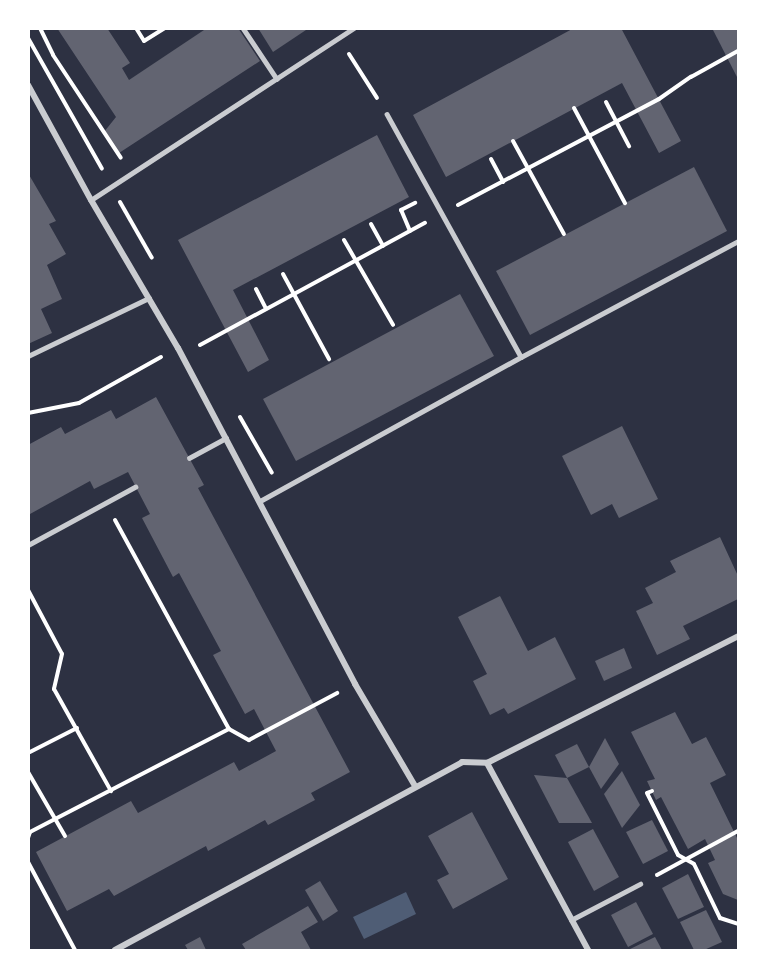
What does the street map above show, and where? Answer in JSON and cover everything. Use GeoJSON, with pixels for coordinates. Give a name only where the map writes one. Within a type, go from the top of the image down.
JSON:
{"type":"FeatureCollection","features":[{"type":"Feature","properties":{"kind":"street"},"geometry":{"type":"LineString","coordinates":[[28,86],[91,200],[178,348],[355,684],[415,786]]}},
{"type":"Feature","properties":{"kind":"street"},"geometry":{"type":"LineString","coordinates":[[115,951],[462,762],[488,763],[738,636]]}},
{"type":"Feature","properties":{"kind":"street"},"geometry":{"type":"LineString","coordinates":[[488,763],[588,951]]}},
{"type":"Feature","properties":{"kind":"lane"},"geometry":{"type":"LineString","coordinates":[[243,28],[277,79]]}},
{"type":"Feature","properties":{"kind":"lane"},"geometry":{"type":"LineString","coordinates":[[91,200],[354,28]]}},
{"type":"Feature","properties":{"kind":"lane"},"geometry":{"type":"LineString","coordinates":[[387,114],[521,357]]}},
{"type":"Feature","properties":{"kind":"lane"},"geometry":{"type":"LineString","coordinates":[[260,501],[738,241]]}},
{"type":"Feature","properties":{"kind":"lane"},"geometry":{"type":"LineString","coordinates":[[28,356],[149,298]]}},
{"type":"Feature","properties":{"kind":"lane"},"geometry":{"type":"LineString","coordinates":[[189,458],[226,438]]}},
{"type":"Feature","properties":{"kind":"lane"},"geometry":{"type":"LineString","coordinates":[[28,545],[135,487]]}},
{"type":"Feature","properties":{"kind":"lane"},"geometry":{"type":"LineString","coordinates":[[571,920],[640,884]]}},
{"type":"Feature","properties":{"kind":"path"},"geometry":{"type":"LineString","coordinates":[[40,28],[53,56],[131,173]]}},
{"type":"Feature","properties":{"kind":"path"},"geometry":{"type":"LineString","coordinates":[[135,28],[144,41],[165,28]]}},
{"type":"Feature","properties":{"kind":"path"},"geometry":{"type":"LineString","coordinates":[[339,38],[387,114]]}},
{"type":"Feature","properties":{"kind":"path"},"geometry":{"type":"LineString","coordinates":[[606,102],[629,146]]}},
{"type":"Feature","properties":{"kind":"path"},"geometry":{"type":"LineString","coordinates":[[574,108],[624,203]]}},
{"type":"Feature","properties":{"kind":"path"},"geometry":{"type":"LineString","coordinates":[[513,141],[564,234]]}},
{"type":"Feature","properties":{"kind":"path"},"geometry":{"type":"LineString","coordinates":[[490,159],[503,182]]}},
{"type":"Feature","properties":{"kind":"path"},"geometry":{"type":"LineString","coordinates":[[410,231],[401,210],[431,193]]}},
{"type":"Feature","properties":{"kind":"path"},"geometry":{"type":"LineString","coordinates":[[371,225],[383,246]]}},
{"type":"Feature","properties":{"kind":"path"},"geometry":{"type":"LineString","coordinates":[[344,240],[393,326]]}},
{"type":"Feature","properties":{"kind":"path"},"geometry":{"type":"LineString","coordinates":[[283,274],[329,359]]}},
{"type":"Feature","properties":{"kind":"path"},"geometry":{"type":"LineString","coordinates":[[256,289],[266,309]]}},
{"type":"Feature","properties":{"kind":"path"},"geometry":{"type":"LineString","coordinates":[[28,413],[79,403],[178,348]]}},
{"type":"Feature","properties":{"kind":"path"},"geometry":{"type":"LineString","coordinates":[[106,503],[229,729],[249,740],[355,684]]}},
{"type":"Feature","properties":{"kind":"path"},"geometry":{"type":"LineString","coordinates":[[28,590],[62,654],[54,689],[111,791]]}},
{"type":"Feature","properties":{"kind":"path"},"geometry":{"type":"LineString","coordinates":[[28,753],[76,728]]}},
{"type":"Feature","properties":{"kind":"path"},"geometry":{"type":"LineString","coordinates":[[28,838],[30,832],[229,729]]}},
{"type":"Feature","properties":{"kind":"path"},"geometry":{"type":"LineString","coordinates":[[28,772],[65,836]]}},
{"type":"Feature","properties":{"kind":"path"},"geometry":{"type":"LineString","coordinates":[[652,791],[647,793],[678,855],[694,864],[720,918],[738,924]]}},
{"type":"Feature","properties":{"kind":"path"},"geometry":{"type":"LineString","coordinates":[[640,884],[738,831]]}},
{"type":"Feature","properties":{"kind":"path"},"geometry":{"type":"LineString","coordinates":[[28,862],[75,951]]}},
{"type":"Feature","properties":{"kind":"water"},"geometry":{"type":"Polygon","coordinates":[[[406,892],[416,914],[364,939],[353,917],[406,892]]]}},
{"type":"Feature","properties":{"kind":"building"},"geometry":{"type":"Polygon","coordinates":[[[57,28],[107,28],[130,63],[122,68],[129,80],[207,28],[238,28],[260,61],[119,153],[104,132],[116,117],[57,28]]]}},
{"type":"Feature","properties":{"kind":"building"},"geometry":{"type":"Polygon","coordinates":[[[258,28],[309,28],[273,52],[258,28]]]}},
{"type":"Feature","properties":{"kind":"building"},"geometry":{"type":"Polygon","coordinates":[[[574,28],[621,28],[681,141],[659,153],[622,83],[446,177],[413,115],[574,28]]]}},
{"type":"Feature","properties":{"kind":"building"},"geometry":{"type":"Polygon","coordinates":[[[712,28],[738,28],[738,79],[712,28]]]}},
{"type":"Feature","properties":{"kind":"building"},"geometry":{"type":"Polygon","coordinates":[[[377,135],[409,197],[233,290],[269,360],[248,372],[178,240],[377,135]]]}},
{"type":"Feature","properties":{"kind":"building"},"geometry":{"type":"Polygon","coordinates":[[[694,167],[727,231],[530,335],[496,271],[694,167]]]}},
{"type":"Feature","properties":{"kind":"building"},"geometry":{"type":"Polygon","coordinates":[[[28,173],[56,221],[49,224],[66,254],[47,265],[62,299],[41,309],[52,333],[28,344],[28,173]]]}},
{"type":"Feature","properties":{"kind":"building"},"geometry":{"type":"Polygon","coordinates":[[[460,294],[494,356],[296,461],[263,399],[460,294]]]}},
{"type":"Feature","properties":{"kind":"building"},"geometry":{"type":"Polygon","coordinates":[[[156,397],[204,485],[198,488],[350,772],[311,793],[315,800],[268,825],[265,820],[208,851],[206,846],[114,896],[109,889],[67,911],[36,852],[131,801],[138,813],[234,762],[239,771],[276,751],[254,709],[245,714],[213,655],[221,651],[179,573],[173,577],[142,518],[150,514],[128,472],[94,489],[90,481],[30,514],[28,511],[28,445],[61,427],[65,434],[111,410],[116,419],[156,397]]]}},
{"type":"Feature","properties":{"kind":"building"},"geometry":{"type":"Polygon","coordinates":[[[622,426],[658,499],[619,518],[612,504],[591,515],[562,456],[622,426]]]}},
{"type":"Feature","properties":{"kind":"building"},"geometry":{"type":"Polygon","coordinates":[[[720,537],[738,576],[738,599],[683,626],[690,639],[657,655],[636,611],[653,603],[645,588],[676,572],[670,561],[720,537]]]}},
{"type":"Feature","properties":{"kind":"building"},"geometry":{"type":"Polygon","coordinates":[[[500,596],[528,651],[555,637],[576,679],[508,714],[504,708],[490,715],[473,681],[487,674],[458,617],[500,596]]]}},
{"type":"Feature","properties":{"kind":"building"},"geometry":{"type":"Polygon","coordinates":[[[624,648],[632,668],[604,681],[595,661],[624,648]]]}},
{"type":"Feature","properties":{"kind":"building"},"geometry":{"type":"Polygon","coordinates":[[[675,712],[692,744],[706,737],[726,775],[710,783],[738,840],[738,900],[723,894],[708,863],[715,860],[705,839],[688,849],[661,797],[656,800],[647,781],[655,779],[631,732],[675,712]]]}},
{"type":"Feature","properties":{"kind":"building"},"geometry":{"type":"Polygon","coordinates":[[[605,738],[619,764],[601,789],[589,767],[605,738]]]}},
{"type":"Feature","properties":{"kind":"building"},"geometry":{"type":"Polygon","coordinates":[[[577,744],[589,767],[567,778],[555,755],[577,744]]]}},
{"type":"Feature","properties":{"kind":"building"},"geometry":{"type":"Polygon","coordinates":[[[622,771],[640,805],[622,828],[604,794],[622,771]]]}},
{"type":"Feature","properties":{"kind":"building"},"geometry":{"type":"Polygon","coordinates":[[[534,775],[567,778],[592,823],[559,823],[534,775]]]}},
{"type":"Feature","properties":{"kind":"building"},"geometry":{"type":"Polygon","coordinates":[[[472,812],[508,879],[453,909],[437,880],[449,874],[428,836],[472,812]]]}},
{"type":"Feature","properties":{"kind":"building"},"geometry":{"type":"Polygon","coordinates":[[[652,820],[668,851],[643,864],[626,832],[652,820]]]}},
{"type":"Feature","properties":{"kind":"building"},"geometry":{"type":"Polygon","coordinates":[[[593,829],[619,877],[594,891],[568,842],[593,829]]]}},
{"type":"Feature","properties":{"kind":"building"},"geometry":{"type":"Polygon","coordinates":[[[688,874],[704,907],[678,919],[662,888],[688,874]]]}},
{"type":"Feature","properties":{"kind":"building"},"geometry":{"type":"Polygon","coordinates":[[[320,881],[338,911],[323,921],[305,890],[320,881]]]}},
{"type":"Feature","properties":{"kind":"building"},"geometry":{"type":"Polygon","coordinates":[[[636,902],[653,934],[628,947],[611,915],[636,902]]]}},
{"type":"Feature","properties":{"kind":"building"},"geometry":{"type":"Polygon","coordinates":[[[308,906],[318,922],[301,932],[311,950],[246,950],[242,944],[308,906]]]}},
{"type":"Feature","properties":{"kind":"building"},"geometry":{"type":"Polygon","coordinates":[[[706,910],[722,942],[704,950],[694,950],[680,922],[706,910]]]}},
{"type":"Feature","properties":{"kind":"building"},"geometry":{"type":"Polygon","coordinates":[[[200,937],[206,950],[188,950],[185,945],[200,937]]]}},
{"type":"Feature","properties":{"kind":"building"},"geometry":{"type":"Polygon","coordinates":[[[655,937],[662,950],[628,950],[655,937]]]}}]}
